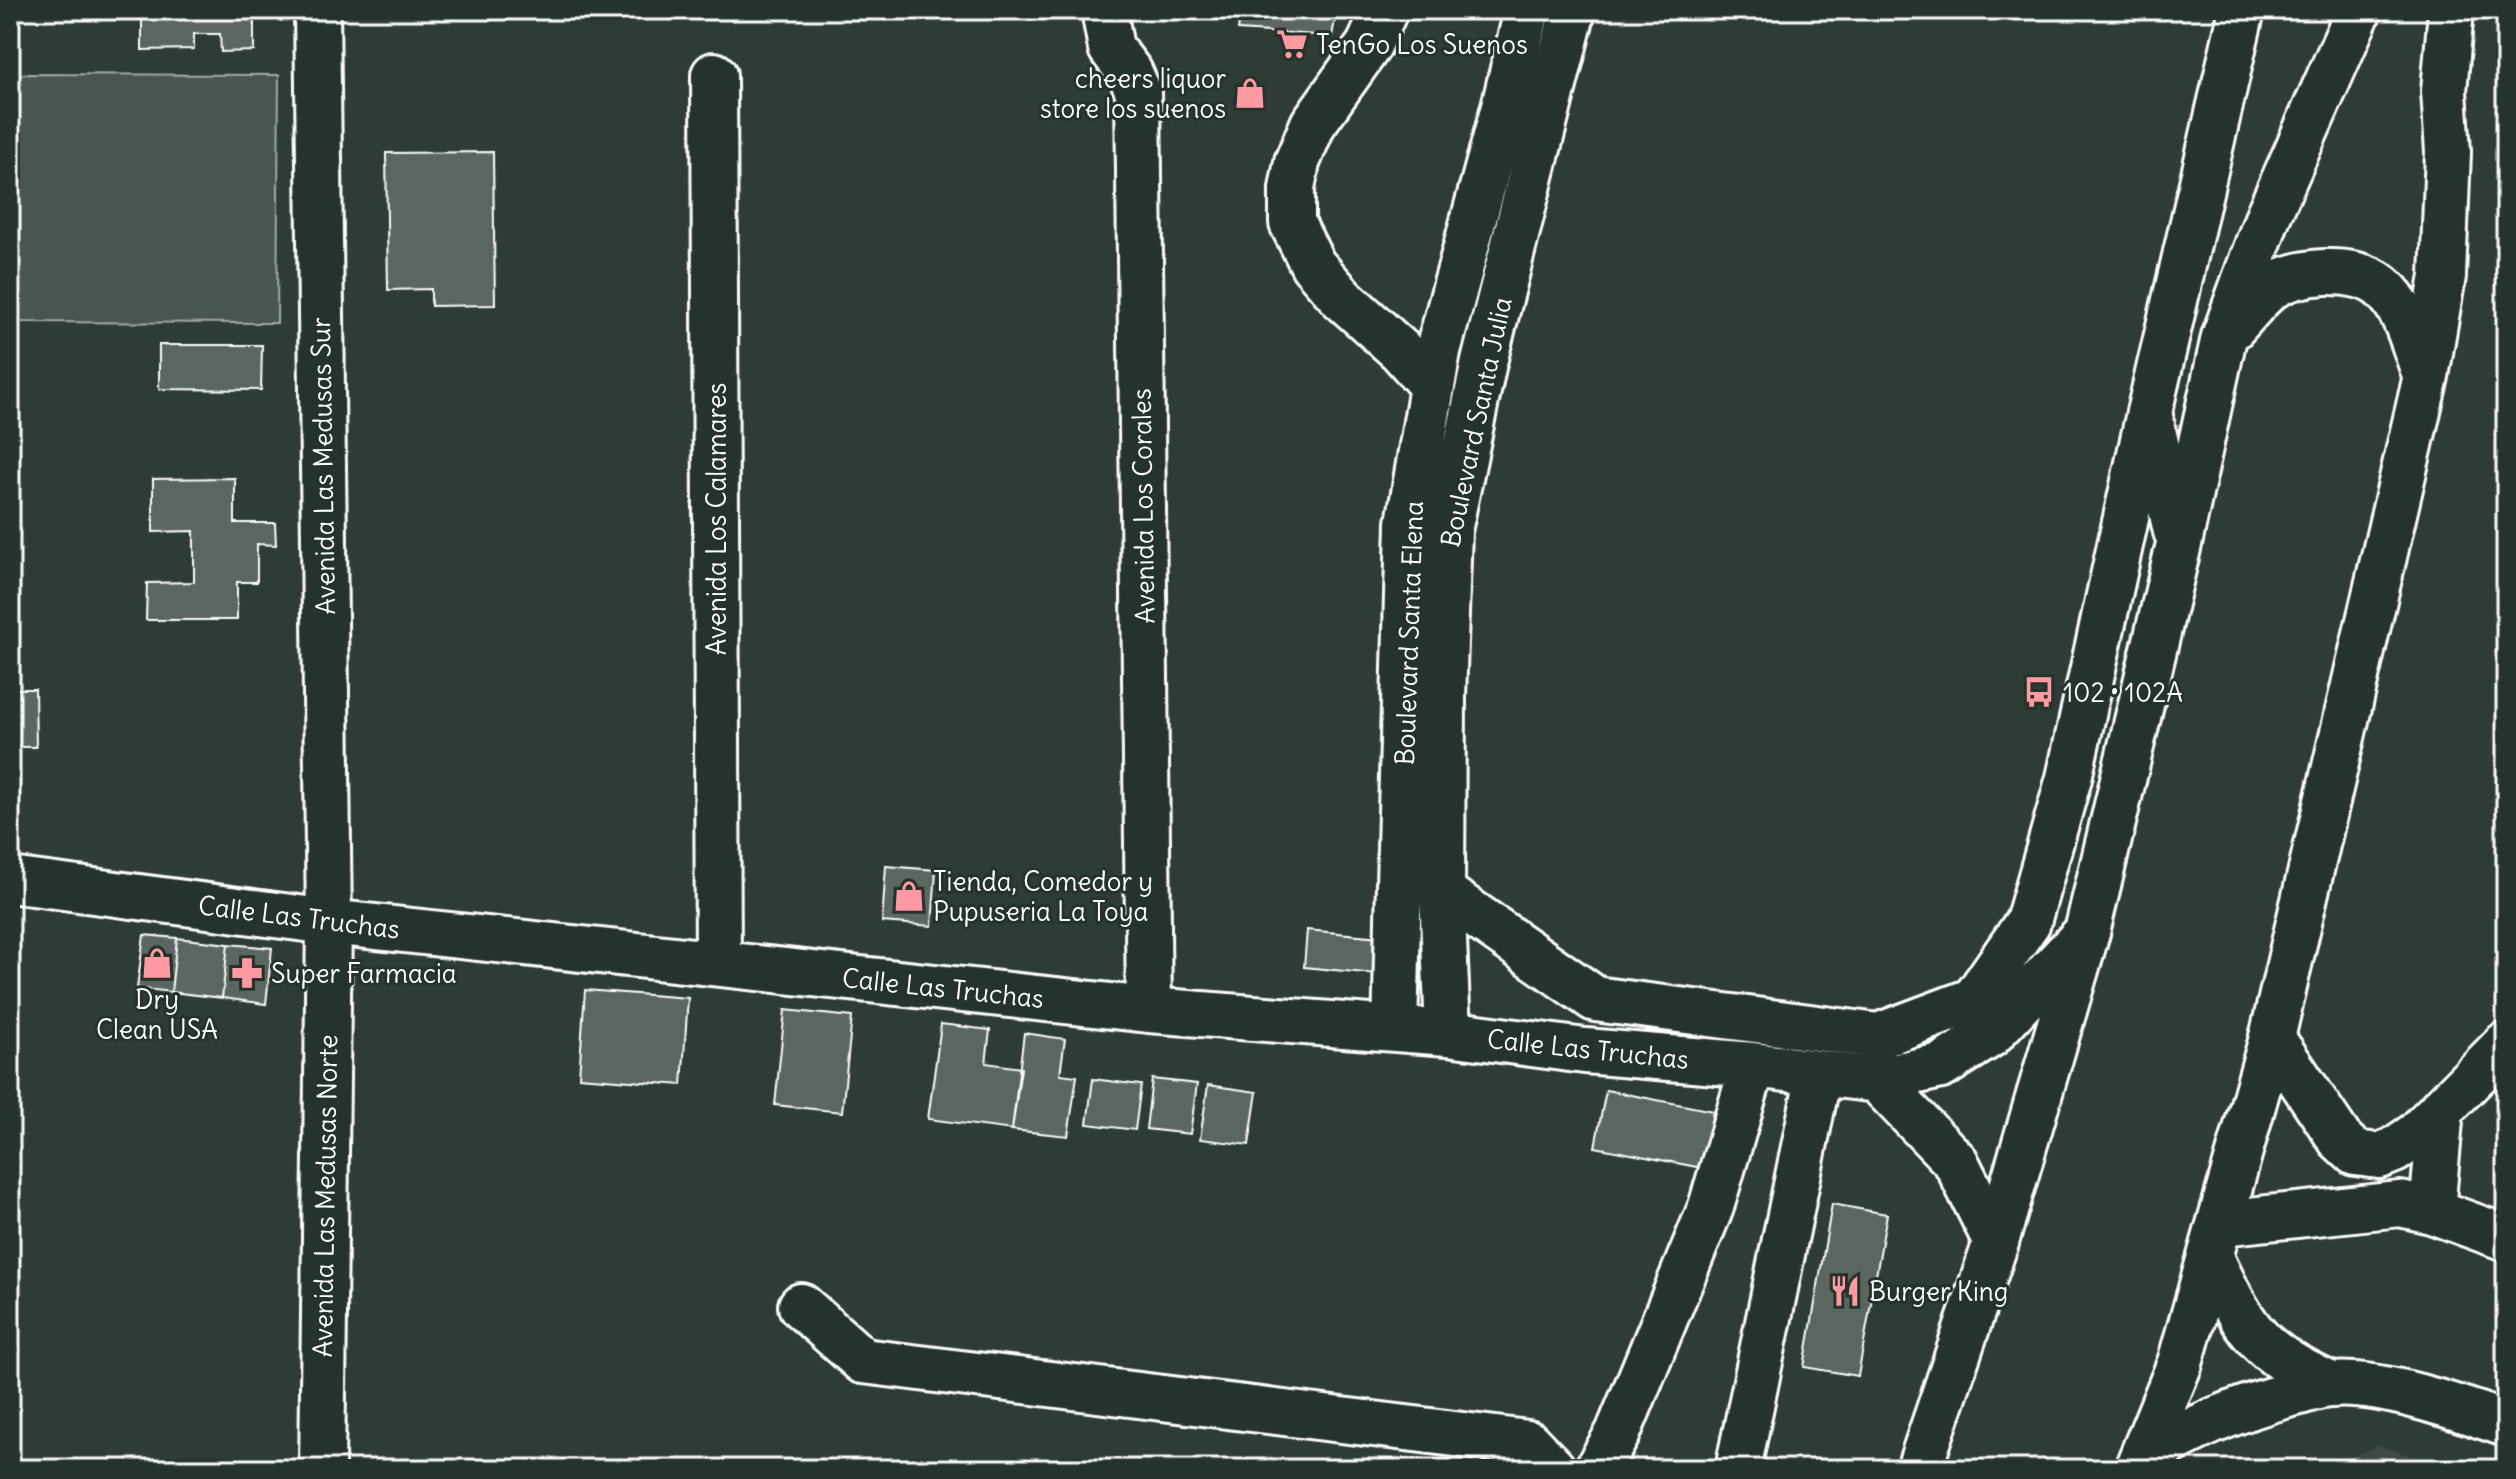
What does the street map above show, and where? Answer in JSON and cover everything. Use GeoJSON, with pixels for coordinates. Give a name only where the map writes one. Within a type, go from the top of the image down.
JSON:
{"type":"FeatureCollection","features":[{"type":"Feature","properties":{"kind":"main road","name":"Avenida Las Medusas Sur"},"geometry":{"type":"LineString","coordinates":[[317,10],[329,922]]}},
{"type":"Feature","properties":{"kind":"main road","name":"Avenida Los Corales"},"geometry":{"type":"LineString","coordinates":[[1104,10],[1111,48],[1130,73],[1138,91],[1149,1010]]}},
{"type":"Feature","properties":{"kind":"main road"},"geometry":{"type":"LineString","coordinates":[[1385,10],[1369,45],[1313,124],[1297,162],[1292,189],[1292,223],[1313,265],[1342,298],[1401,351],[1432,386]]}},
{"type":"Feature","properties":{"kind":"main road","name":"Boulevard Santa Elena"},"geometry":{"type":"LineString","coordinates":[[1395,1029],[1409,523],[1438,351],[1527,10]]}},
{"type":"Feature","properties":{"kind":"main road","name":"Boulevard Santa Julia"},"geometry":{"type":"LineString","coordinates":[[1448,1033],[1442,892],[1443,697],[1449,531],[1484,362],[1573,10]]}},
{"type":"Feature","properties":{"kind":"main road"},"geometry":{"type":"LineString","coordinates":[[2179,544],[2149,413],[2242,10]]}},
{"type":"Feature","properties":{"kind":"main road"},"geometry":{"type":"LineString","coordinates":[[1919,1469],[1996,1242],[2087,932],[2179,544],[2224,337],[2268,216],[2359,10]]}},
{"type":"Feature","properties":{"kind":"main road"},"geometry":{"type":"LineString","coordinates":[[2140,1463],[2180,1363],[2272,1038],[2426,376],[2443,276],[2448,152],[2444,91],[2451,10]]}},
{"type":"Feature","properties":{"kind":"main road","name":"Avenida Los Calamares"},"geometry":{"type":"LineString","coordinates":[[714,75],[718,963]]}},
{"type":"Feature","properties":{"kind":"main road"},"geometry":{"type":"LineString","coordinates":[[2224,337],[2270,288],[2294,277],[2315,273],[2352,274],[2382,286],[2393,301],[2402,315],[2426,376]]}},
{"type":"Feature","properties":{"kind":"main road","name":"Calle Las Truchas"},"geometry":{"type":"LineString","coordinates":[[1442,892],[1595,999],[1878,1036],[1974,1000],[2028,922],[2069,778],[2149,413]]}},
{"type":"Feature","properties":{"kind":"main road","name":"Calle Las Truchas"},"geometry":{"type":"LineString","coordinates":[[10,880],[329,922],[1149,1010],[1448,1033],[1585,1051],[1753,1065],[1877,1080],[1941,1066],[1990,1035],[2087,932]]}},
{"type":"Feature","properties":{"kind":"main road","name":"Avenida Las Medusas Norte"},"geometry":{"type":"LineString","coordinates":[[322,1469],[329,922]]}},
{"type":"Feature","properties":{"kind":"main road"},"geometry":{"type":"LineString","coordinates":[[1585,1051],[1595,999]]}},
{"type":"Feature","properties":{"kind":"main road"},"geometry":{"type":"LineString","coordinates":[[2272,1038],[2340,1139],[2355,1153],[2379,1156],[2416,1135],[2506,1044]]}},
{"type":"Feature","properties":{"kind":"main road"},"geometry":{"type":"LineString","coordinates":[[1597,1469],[1618,1433],[1711,1207],[1753,1065]]}},
{"type":"Feature","properties":{"kind":"main road"},"geometry":{"type":"LineString","coordinates":[[1738,1469],[1819,1074]]}},
{"type":"Feature","properties":{"kind":"main road"},"geometry":{"type":"LineString","coordinates":[[1877,1080],[1956,1162],[1996,1242]]}},
{"type":"Feature","properties":{"kind":"main road"},"geometry":{"type":"LineString","coordinates":[[2432,1211],[2441,1109]]}},
{"type":"Feature","properties":{"kind":"main road"},"geometry":{"type":"LineString","coordinates":[[2216,1240],[2400,1204],[2432,1211],[2506,1238]]}},
{"type":"Feature","properties":{"kind":"main road"},"geometry":{"type":"LineString","coordinates":[[2216,1240],[2232,1302],[2262,1344],[2277,1357],[2331,1385]]}},
{"type":"Feature","properties":{"kind":"main road"},"geometry":{"type":"LineString","coordinates":[[801,1306],[863,1361],[1528,1443],[1553,1469]]}},
{"type":"Feature","properties":{"kind":"main road"},"geometry":{"type":"LineString","coordinates":[[2140,1463],[2182,1433],[2234,1411],[2331,1385],[2364,1387],[2435,1401],[2506,1424]]}},
{"type":"Feature","properties":{"kind":"shaded area"},"geometry":{"type":"Polygon","coordinates":[[[11,74],[279,75],[277,323],[10,322],[11,74]]]}},
{"type":"Feature","properties":{"kind":"shaded area"},"geometry":{"type":"Polygon","coordinates":[[[2378,1445],[2450,1469],[2322,1469],[2378,1445]]]}},
{"type":"Feature","properties":{"kind":"building"},"geometry":{"type":"Polygon","coordinates":[[[142,10],[294,10],[294,20],[254,20],[254,51],[221,52],[220,34],[194,34],[194,49],[142,50],[142,10]]]}},
{"type":"Feature","properties":{"kind":"building"},"geometry":{"type":"Polygon","coordinates":[[[1241,10],[1337,10],[1332,36],[1238,30],[1241,10]]]}},
{"type":"Feature","properties":{"kind":"building"},"geometry":{"type":"Polygon","coordinates":[[[493,152],[495,305],[431,306],[431,289],[388,290],[386,153],[493,152]]]}},
{"type":"Feature","properties":{"kind":"building"},"geometry":{"type":"Polygon","coordinates":[[[159,345],[262,345],[261,390],[159,389],[159,345]]]}},
{"type":"Feature","properties":{"kind":"building"},"geometry":{"type":"Polygon","coordinates":[[[235,478],[235,523],[275,523],[276,545],[257,544],[257,582],[237,582],[237,620],[146,620],[147,583],[194,582],[194,531],[153,532],[153,479],[235,478]]]}},
{"type":"Feature","properties":{"kind":"building"},"geometry":{"type":"Polygon","coordinates":[[[10,689],[35,689],[36,747],[10,747],[10,689]]]}},
{"type":"Feature","properties":{"kind":"building","name":"Tienda, Comedor y Pupuseria La Toya"},"geometry":{"type":"Polygon","coordinates":[[[886,866],[936,870],[932,926],[882,922],[886,866]]]}},
{"type":"Feature","properties":{"kind":"building"},"geometry":{"type":"Polygon","coordinates":[[[1307,930],[1379,937],[1375,974],[1304,967],[1307,930]]]}},
{"type":"Feature","properties":{"kind":"building","name":"Dry Clean USA"},"geometry":{"type":"Polygon","coordinates":[[[144,935],[177,938],[171,992],[137,988],[144,935]]]}},
{"type":"Feature","properties":{"kind":"building"},"geometry":{"type":"Polygon","coordinates":[[[177,938],[228,944],[222,998],[171,992],[177,938]]]}},
{"type":"Feature","properties":{"kind":"building","name":"Super Farmacia"},"geometry":{"type":"Polygon","coordinates":[[[228,944],[272,948],[266,1004],[222,998],[228,944]]]}},
{"type":"Feature","properties":{"kind":"building"},"geometry":{"type":"Polygon","coordinates":[[[585,990],[688,998],[682,1085],[579,1077],[585,990]]]}},
{"type":"Feature","properties":{"kind":"building"},"geometry":{"type":"Polygon","coordinates":[[[785,1010],[852,1017],[842,1112],[775,1105],[785,1010]]]}},
{"type":"Feature","properties":{"kind":"building"},"geometry":{"type":"Polygon","coordinates":[[[941,1024],[990,1030],[986,1063],[1021,1068],[1012,1130],[928,1119],[941,1024]]]}},
{"type":"Feature","properties":{"kind":"building"},"geometry":{"type":"Polygon","coordinates":[[[1024,1033],[1065,1039],[1060,1074],[1077,1076],[1068,1136],[1012,1130],[1024,1033]]]}},
{"type":"Feature","properties":{"kind":"building"},"geometry":{"type":"Polygon","coordinates":[[[1093,1079],[1141,1085],[1135,1130],[1087,1124],[1093,1079]]]}},
{"type":"Feature","properties":{"kind":"building"},"geometry":{"type":"Polygon","coordinates":[[[1152,1079],[1197,1084],[1190,1134],[1146,1129],[1152,1079]]]}},
{"type":"Feature","properties":{"kind":"building"},"geometry":{"type":"Polygon","coordinates":[[[1208,1085],[1257,1092],[1249,1145],[1200,1139],[1208,1085]]]}},
{"type":"Feature","properties":{"kind":"building"},"geometry":{"type":"Polygon","coordinates":[[[1606,1090],[1713,1111],[1702,1168],[1595,1147],[1606,1090]]]}},
{"type":"Feature","properties":{"kind":"building","name":"Burger King"},"geometry":{"type":"Polygon","coordinates":[[[1832,1204],[1887,1214],[1858,1376],[1804,1367],[1832,1204]]]}},
{"type":"Feature","properties":{"kind":"place","name":"TenGo Los Suenos"},"geometry":{"type":"Point","coordinates":[1292,44]}},
{"type":"Feature","properties":{"kind":"place","name":"cheers liquor store los suenos"},"geometry":{"type":"Point","coordinates":[1250,93]}},
{"type":"Feature","properties":{"kind":"place","name":"102 • 102A"},"geometry":{"type":"Point","coordinates":[2039,692]}},
{"type":"Feature","properties":{"kind":"place","name":"Tienda, Comedor y Pupuseria La Toya"},"geometry":{"type":"Point","coordinates":[909,896]}},
{"type":"Feature","properties":{"kind":"place","name":"Dry Clean USA"},"geometry":{"type":"Point","coordinates":[157,963]}},
{"type":"Feature","properties":{"kind":"place","name":"Super Farmacia"},"geometry":{"type":"Point","coordinates":[247,973]}},
{"type":"Feature","properties":{"kind":"place","name":"Burger King"},"geometry":{"type":"Point","coordinates":[1845,1291]}}]}
